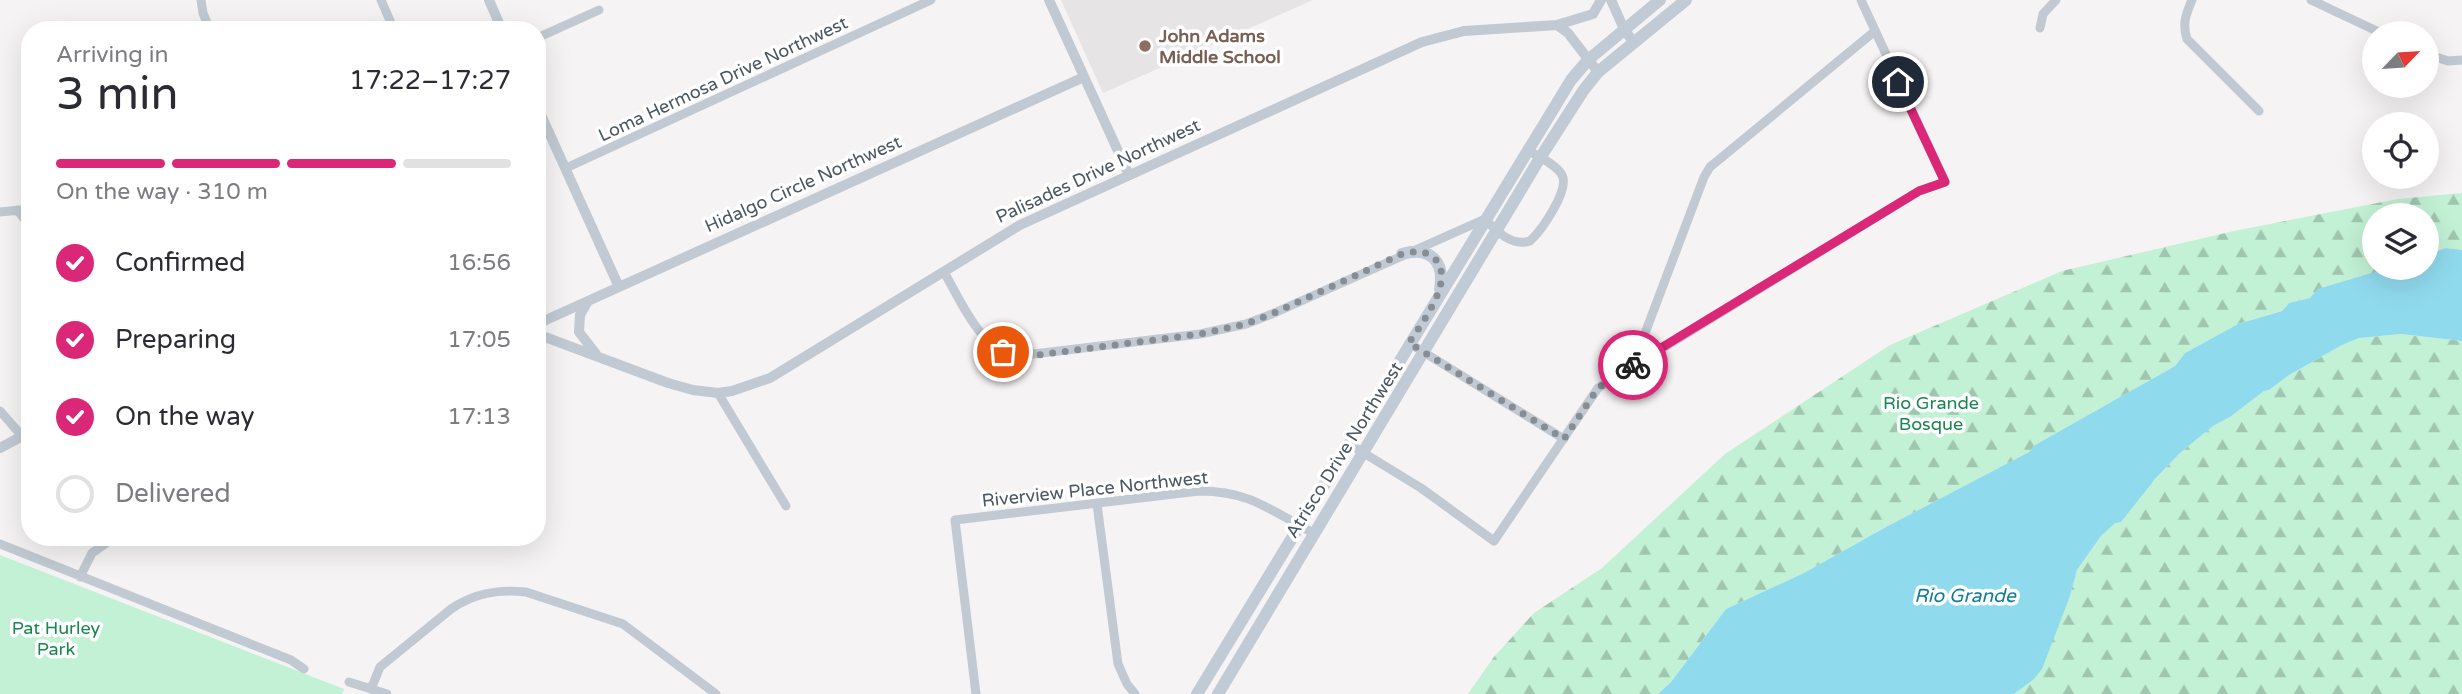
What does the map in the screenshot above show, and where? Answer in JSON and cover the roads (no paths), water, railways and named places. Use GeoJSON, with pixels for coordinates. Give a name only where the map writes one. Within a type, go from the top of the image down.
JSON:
{"type":"FeatureCollection","features":[{"type":"Feature","properties":{"kind":"main road","name":"Atrisco Drive Northwest"},"geometry":{"type":"LineString","coordinates":[[1197,694],[1571,80],[1588,61],[1660,0]]}},
{"type":"Feature","properties":{"kind":"main road","name":"Atrisco Drive Northwest"},"geometry":{"type":"LineString","coordinates":[[1217,694],[1583,91],[1598,72],[1686,0]]}},
{"type":"Feature","properties":{"kind":"main road"},"geometry":{"type":"LineString","coordinates":[[1402,254],[1421,252],[1437,261],[1441,274],[1439,294]]}},
{"type":"Feature","properties":{"kind":"street"},"geometry":{"type":"LineString","coordinates":[[201,0],[206,21]]}},
{"type":"Feature","properties":{"kind":"street"},"geometry":{"type":"LineString","coordinates":[[381,0],[390,21]]}},
{"type":"Feature","properties":{"kind":"street"},"geometry":{"type":"LineString","coordinates":[[489,0],[498,21]]}},
{"type":"Feature","properties":{"kind":"street","name":"Loma Hermosa Drive Northwest"},"geometry":{"type":"LineString","coordinates":[[566,168],[931,0]]}},
{"type":"Feature","properties":{"kind":"street"},"geometry":{"type":"LineString","coordinates":[[1049,0],[1129,175]]}},
{"type":"Feature","properties":{"kind":"street","name":"Palisades Drive Northwest"},"geometry":{"type":"LineString","coordinates":[[546,337],[693,390],[718,393],[750,386],[770,377],[944,272],[1005,232],[1422,41],[1464,31],[1558,25],[1593,14],[1601,0]]}},
{"type":"Feature","properties":{"kind":"street"},"geometry":{"type":"LineString","coordinates":[[1611,0],[1624,29],[1634,43]]}},
{"type":"Feature","properties":{"kind":"street"},"geometry":{"type":"LineString","coordinates":[[1349,444],[1422,488],[1494,541],[1598,388],[1919,191],[1945,182],[1861,0]]}},
{"type":"Feature","properties":{"kind":"street"},"geometry":{"type":"LineString","coordinates":[[2040,28],[2043,14],[2056,0]]}},
{"type":"Feature","properties":{"kind":"street"},"geometry":{"type":"LineString","coordinates":[[2192,0],[2185,16],[2184,29],[2188,39],[2259,111]]}},
{"type":"Feature","properties":{"kind":"street"},"geometry":{"type":"LineString","coordinates":[[2311,0],[2362,24]]}},
{"type":"Feature","properties":{"kind":"street"},"geometry":{"type":"LineString","coordinates":[[546,34],[599,10]]}},
{"type":"Feature","properties":{"kind":"street"},"geometry":{"type":"LineString","coordinates":[[1558,25],[1568,33],[1598,72]]}},
{"type":"Feature","properties":{"kind":"street"},"geometry":{"type":"LineString","coordinates":[[1633,365],[1710,167],[1875,31]]}},
{"type":"Feature","properties":{"kind":"street"},"geometry":{"type":"LineString","coordinates":[[2440,58],[2462,60]]}},
{"type":"Feature","properties":{"kind":"street","name":"Hidalgo Circle Northwest"},"geometry":{"type":"LineString","coordinates":[[546,320],[1084,76]]}},
{"type":"Feature","properties":{"kind":"street"},"geometry":{"type":"LineString","coordinates":[[546,125],[619,286]]}},
{"type":"Feature","properties":{"kind":"street"},"geometry":{"type":"LineString","coordinates":[[944,272],[985,338],[1003,352],[1024,357],[1200,334],[1246,324],[1272,314],[1485,219],[1497,232],[1516,242],[1530,241],[1564,187],[1562,174],[1527,150]]}},
{"type":"Feature","properties":{"kind":"street"},"geometry":{"type":"LineString","coordinates":[[17,210],[21,215]]}},
{"type":"Feature","properties":{"kind":"street"},"geometry":{"type":"LineString","coordinates":[[0,212],[21,210]]}},
{"type":"Feature","properties":{"kind":"street"},"geometry":{"type":"LineString","coordinates":[[588,301],[580,315],[579,332],[598,356]]}},
{"type":"Feature","properties":{"kind":"street"},"geometry":{"type":"LineString","coordinates":[[1409,343],[1564,439]]}},
{"type":"Feature","properties":{"kind":"street"},"geometry":{"type":"LineString","coordinates":[[718,393],[786,506]]}},
{"type":"Feature","properties":{"kind":"street"},"geometry":{"type":"LineString","coordinates":[[0,411],[21,430]]}},
{"type":"Feature","properties":{"kind":"street"},"geometry":{"type":"LineString","coordinates":[[0,448],[21,437]]}},
{"type":"Feature","properties":{"kind":"street","name":"Riverview Place Northwest"},"geometry":{"type":"LineString","coordinates":[[976,694],[955,520],[1218,491],[1248,497],[1313,533]]}},
{"type":"Feature","properties":{"kind":"street"},"geometry":{"type":"LineString","coordinates":[[1097,504],[1118,664],[1135,694]]}},
{"type":"Feature","properties":{"kind":"street"},"geometry":{"type":"LineString","coordinates":[[0,544],[291,660],[304,669]]}},
{"type":"Feature","properties":{"kind":"street"},"geometry":{"type":"LineString","coordinates":[[80,577],[92,553],[102,546]]}},
{"type":"Feature","properties":{"kind":"street"},"geometry":{"type":"LineString","coordinates":[[371,689],[380,667],[457,605],[480,594],[513,590],[622,624],[716,694]]}},
{"type":"Feature","properties":{"kind":"street"},"geometry":{"type":"LineString","coordinates":[[349,682],[387,694]]}},
{"type":"Feature","properties":{"kind":"water","name":"Rio Grande"},"geometry":{"type":"Polygon","coordinates":[[[2446,248],[2462,250],[2462,341],[2401,334],[2359,338],[2289,375],[2213,426],[2180,453],[2155,479],[2121,522],[2115,523],[2101,536],[2077,570],[2042,669],[2033,680],[2014,694],[1658,694],[1671,682],[1726,609],[1804,573],[2029,452],[2035,445],[2175,366],[2185,353],[2238,324],[2282,311],[2289,303],[2310,298],[2318,289],[2362,276],[2362,280],[2439,280],[2439,250],[2446,248]]]}},
{"type":"Feature","properties":{"kind":"place","name":"John Adams Middle School"},"geometry":{"type":"Point","coordinates":[1145,46]}},
{"type":"Feature","properties":{"kind":"park label","name":"Rio Grande Bosque"},"geometry":{"type":"Point","coordinates":[1931,413]}},
{"type":"Feature","properties":{"kind":"park label","name":"Pat Hurley Park"},"geometry":{"type":"Point","coordinates":[56,638]}}]}
